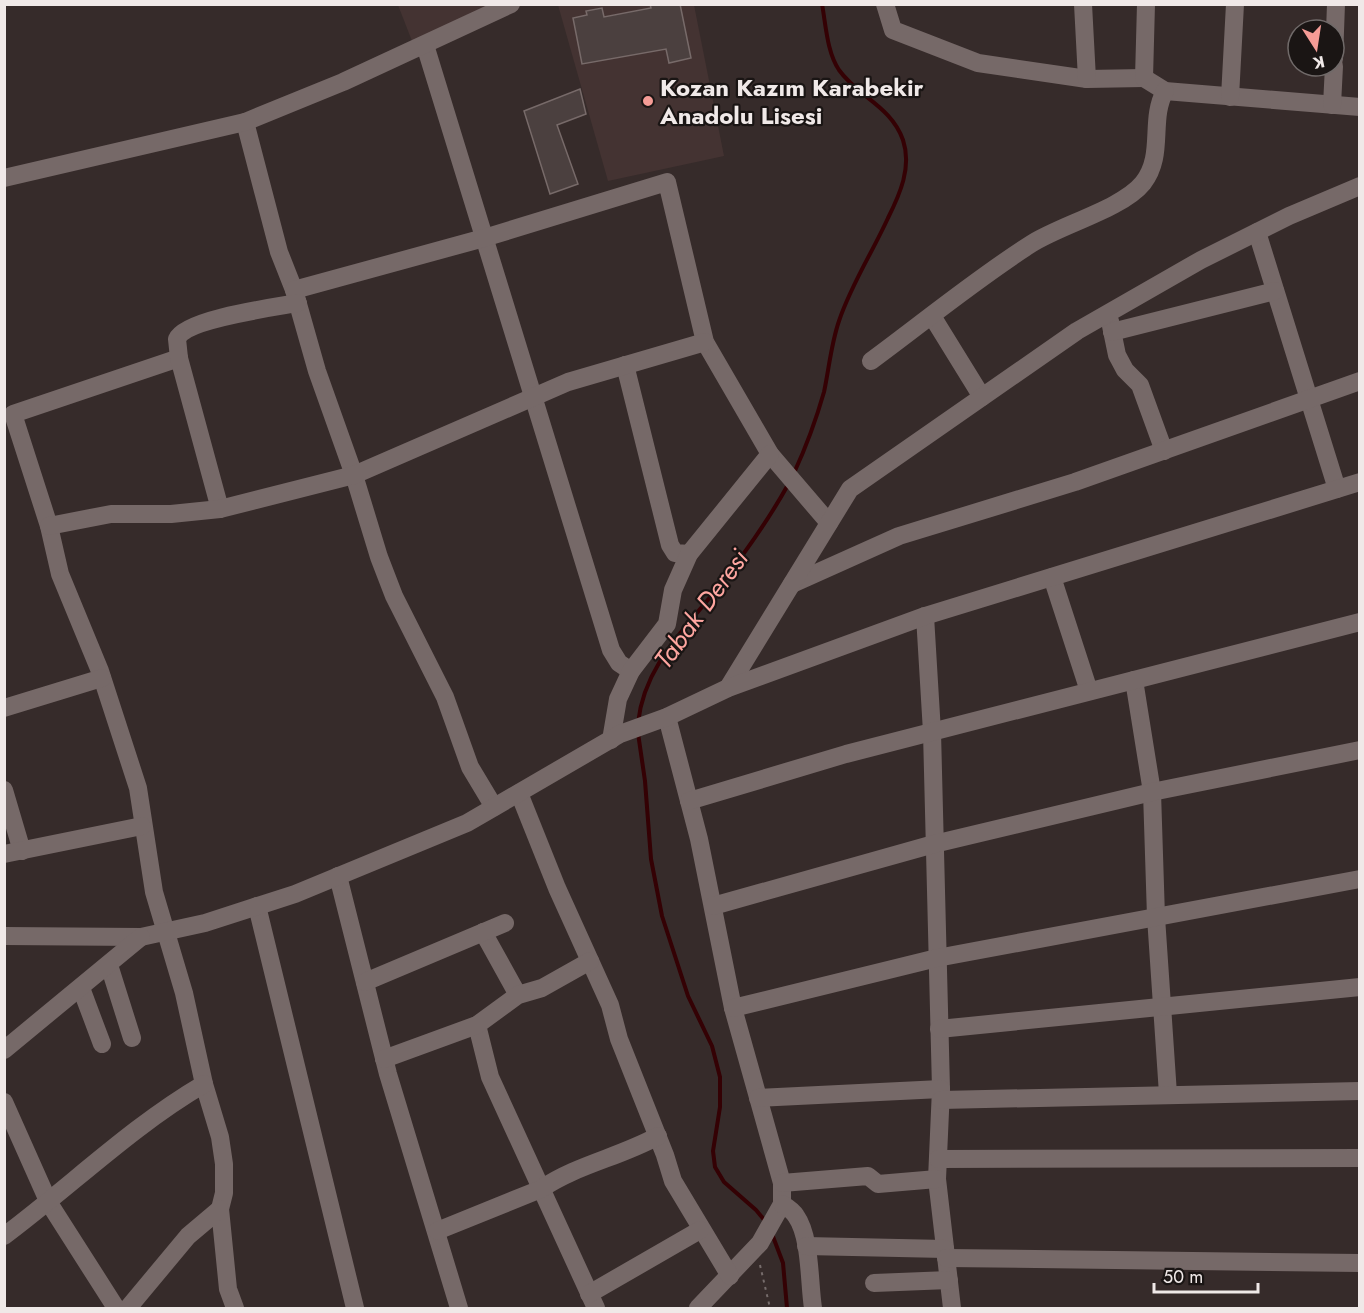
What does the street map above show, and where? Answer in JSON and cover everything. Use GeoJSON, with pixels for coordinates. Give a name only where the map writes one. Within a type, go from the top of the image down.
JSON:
{"type":"FeatureCollection","features":[{"type":"Feature","properties":{"kind":"street"},"geometry":{"type":"LineString","coordinates":[[4,178],[245,122],[425,45],[512,4]]}},
{"type":"Feature","properties":{"kind":"street"},"geometry":{"type":"LineString","coordinates":[[885,4],[893,30],[978,63],[1087,80],[1144,78],[1165,92],[1359,107]]}},
{"type":"Feature","properties":{"kind":"street"},"geometry":{"type":"LineString","coordinates":[[1083,4],[1087,80]]}},
{"type":"Feature","properties":{"kind":"street"},"geometry":{"type":"LineString","coordinates":[[1144,78],[1146,4]]}},
{"type":"Feature","properties":{"kind":"street"},"geometry":{"type":"LineString","coordinates":[[1230,97],[1235,4]]}},
{"type":"Feature","properties":{"kind":"street"},"geometry":{"type":"LineString","coordinates":[[425,45],[611,650],[619,663],[631,671]]}},
{"type":"Feature","properties":{"kind":"street"},"geometry":{"type":"LineString","coordinates":[[1332,105],[1333,78]]}},
{"type":"Feature","properties":{"kind":"street"},"geometry":{"type":"LineString","coordinates":[[871,361],[1032,243],[1121,200],[1142,184],[1152,168],[1157,145],[1156,113],[1165,92]]}},
{"type":"Feature","properties":{"kind":"street"},"geometry":{"type":"LineString","coordinates":[[245,122],[279,252],[296,297],[317,371],[354,475],[379,557],[394,596],[445,697],[470,767],[494,807]]}},
{"type":"Feature","properties":{"kind":"street"},"geometry":{"type":"LineString","coordinates":[[219,509],[179,358],[177,339],[188,328],[296,297],[667,182],[705,342],[770,454],[830,523]]}},
{"type":"Feature","properties":{"kind":"street"},"geometry":{"type":"LineString","coordinates":[[728,687],[850,489],[1077,331],[1201,260],[1358,187]]}},
{"type":"Feature","properties":{"kind":"street"},"geometry":{"type":"LineString","coordinates":[[1257,232],[1337,489]]}},
{"type":"Feature","properties":{"kind":"street"},"geometry":{"type":"LineString","coordinates":[[1112,332],[1275,291]]}},
{"type":"Feature","properties":{"kind":"street"},"geometry":{"type":"LineString","coordinates":[[1108,313],[1118,356],[1125,370],[1140,385],[1164,451]]}},
{"type":"Feature","properties":{"kind":"street"},"geometry":{"type":"LineString","coordinates":[[932,316],[982,397]]}},
{"type":"Feature","properties":{"kind":"street"},"geometry":{"type":"LineString","coordinates":[[49,526],[111,514],[171,514],[219,509],[354,475],[568,382],[705,342]]}},
{"type":"Feature","properties":{"kind":"street"},"geometry":{"type":"LineString","coordinates":[[179,358],[13,414],[13,444],[49,526],[60,574],[102,678],[138,788],[142,826],[164,932],[184,993],[224,1164],[224,1193],[220,1209],[228,1289],[235,1308]]}},
{"type":"Feature","properties":{"kind":"street"},"geometry":{"type":"LineString","coordinates":[[625,365],[670,545],[675,554],[689,554]]}},
{"type":"Feature","properties":{"kind":"street"},"geometry":{"type":"LineString","coordinates":[[792,584],[899,536],[1075,482],[1359,381]]}},
{"type":"Feature","properties":{"kind":"street"},"geometry":{"type":"LineString","coordinates":[[616,737],[618,699],[631,671],[667,624],[674,590],[689,554],[770,454]]}},
{"type":"Feature","properties":{"kind":"street"},"geometry":{"type":"LineString","coordinates":[[4,936],[141,937],[205,923],[257,906],[338,876],[467,823],[616,737],[662,719],[728,687],[925,616],[1359,482]]}},
{"type":"Feature","properties":{"kind":"street"},"geometry":{"type":"LineString","coordinates":[[1052,577],[1089,692]]}},
{"type":"Feature","properties":{"kind":"street"},"geometry":{"type":"LineString","coordinates":[[925,616],[932,732],[941,1095],[937,1179],[952,1308]]}},
{"type":"Feature","properties":{"kind":"street"},"geometry":{"type":"LineString","coordinates":[[689,801],[846,754],[1359,622]]}},
{"type":"Feature","properties":{"kind":"street"},"geometry":{"type":"LineString","coordinates":[[4,708],[102,678]]}},
{"type":"Feature","properties":{"kind":"street"},"geometry":{"type":"LineString","coordinates":[[1134,680],[1152,792],[1156,917],[1164,1006],[1168,1094]]}},
{"type":"Feature","properties":{"kind":"street"},"geometry":{"type":"LineString","coordinates":[[662,719],[689,801],[733,1008],[782,1183],[779,1210],[757,1246],[706,1305]]}},
{"type":"Feature","properties":{"kind":"street"},"geometry":{"type":"LineString","coordinates":[[713,906],[934,844],[1152,792],[1359,750]]}},
{"type":"Feature","properties":{"kind":"street"},"geometry":{"type":"LineString","coordinates":[[4,790],[13,853],[142,826]]}},
{"type":"Feature","properties":{"kind":"street"},"geometry":{"type":"LineString","coordinates":[[519,793],[557,888],[610,1005],[619,1039],[658,1136],[673,1181],[700,1230],[730,1276]]}},
{"type":"Feature","properties":{"kind":"street"},"geometry":{"type":"LineString","coordinates":[[338,876],[384,1059],[459,1308]]}},
{"type":"Feature","properties":{"kind":"street"},"geometry":{"type":"LineString","coordinates":[[733,1008],[937,958],[1359,879]]}},
{"type":"Feature","properties":{"kind":"street"},"geometry":{"type":"LineString","coordinates":[[257,906],[355,1308]]}},
{"type":"Feature","properties":{"kind":"street"},"geometry":{"type":"LineString","coordinates":[[365,982],[505,923]]}},
{"type":"Feature","properties":{"kind":"street"},"geometry":{"type":"LineString","coordinates":[[483,932],[518,995]]}},
{"type":"Feature","properties":{"kind":"street"},"geometry":{"type":"LineString","coordinates":[[4,1050],[141,937]]}},
{"type":"Feature","properties":{"kind":"street"},"geometry":{"type":"LineString","coordinates":[[384,1059],[477,1025],[518,995],[542,988],[590,961]]}},
{"type":"Feature","properties":{"kind":"street"},"geometry":{"type":"LineString","coordinates":[[109,965],[132,1038]]}},
{"type":"Feature","properties":{"kind":"street"},"geometry":{"type":"LineString","coordinates":[[939,1029],[1359,987]]}},
{"type":"Feature","properties":{"kind":"street"},"geometry":{"type":"LineString","coordinates":[[81,988],[102,1044]]}},
{"type":"Feature","properties":{"kind":"street"},"geometry":{"type":"LineString","coordinates":[[477,1025],[490,1077],[593,1301],[700,1230]]}},
{"type":"Feature","properties":{"kind":"street"},"geometry":{"type":"LineString","coordinates":[[4,1236],[49,1203],[162,1108],[204,1084]]}},
{"type":"Feature","properties":{"kind":"street"},"geometry":{"type":"LineString","coordinates":[[758,1098],[1359,1091]]}},
{"type":"Feature","properties":{"kind":"street"},"geometry":{"type":"LineString","coordinates":[[4,1102],[49,1203],[116,1308]]}},
{"type":"Feature","properties":{"kind":"street"},"geometry":{"type":"LineString","coordinates":[[437,1231],[541,1189],[556,1178],[632,1150],[658,1136]]}},
{"type":"Feature","properties":{"kind":"street"},"geometry":{"type":"LineString","coordinates":[[938,1159],[1359,1158]]}},
{"type":"Feature","properties":{"kind":"street"},"geometry":{"type":"LineString","coordinates":[[782,1183],[868,1176],[878,1184],[937,1179]]}},
{"type":"Feature","properties":{"kind":"street"},"geometry":{"type":"LineString","coordinates":[[128,1308],[188,1236],[220,1209]]}},
{"type":"Feature","properties":{"kind":"street"},"geometry":{"type":"LineString","coordinates":[[779,1210],[796,1216],[806,1246],[813,1308]]}},
{"type":"Feature","properties":{"kind":"street"},"geometry":{"type":"LineString","coordinates":[[806,1246],[945,1253],[1359,1263]]}},
{"type":"Feature","properties":{"kind":"street"},"geometry":{"type":"LineString","coordinates":[[874,1283],[949,1280]]}},
{"type":"Feature","properties":{"kind":"path"},"geometry":{"type":"LineString","coordinates":[[757,1246],[770,1308]]}},
{"type":"Feature","properties":{"kind":"shaded area"},"geometry":{"type":"Polygon","coordinates":[[[398,5],[490,5],[412,41],[398,5]]]}},
{"type":"Feature","properties":{"kind":"shaded area","name":"Kozan Kazım Karabekir Anadolu Lisesi"},"geometry":{"type":"Polygon","coordinates":[[[558,5],[694,5],[724,156],[608,181],[558,5]]]}},
{"type":"Feature","properties":{"kind":"building"},"geometry":{"type":"Polygon","coordinates":[[[650,4],[680,4],[691,58],[669,63],[666,49],[582,64],[573,18],[587,15],[586,11],[602,8],[604,17],[651,8],[650,4]]]}},
{"type":"Feature","properties":{"kind":"building"},"geometry":{"type":"Polygon","coordinates":[[[580,89],[586,114],[557,125],[578,184],[550,194],[524,111],[580,89]]]}},
{"type":"Feature","properties":{"kind":"waterway","name":"Tabak Deresi"},"geometry":{"type":"LineString","coordinates":[[794,473],[824,392],[839,321],[849,295],[897,199],[906,160],[903,140],[898,128],[882,110],[855,88],[835,63],[822,4]]}},
{"type":"Feature","properties":{"kind":"waterway","name":"Tabak Deresi"},"geometry":{"type":"LineString","coordinates":[[638,723],[648,684],[667,651],[745,551],[789,483]]}},
{"type":"Feature","properties":{"kind":"waterway","name":"Tabak Deresi"},"geometry":{"type":"LineString","coordinates":[[638,733],[645,781],[651,859],[662,916],[688,996],[712,1046],[720,1077],[720,1107],[713,1151],[715,1167],[724,1182],[766,1222]]}},
{"type":"Feature","properties":{"kind":"waterway","name":"Tabak Deresi"},"geometry":{"type":"LineString","coordinates":[[772,1234],[783,1263],[787,1308]]}},
{"type":"Feature","properties":{"kind":"place","name":"Kozan Kazım Karabekir Anadolu Lisesi"},"geometry":{"type":"Point","coordinates":[648,101]}}]}
